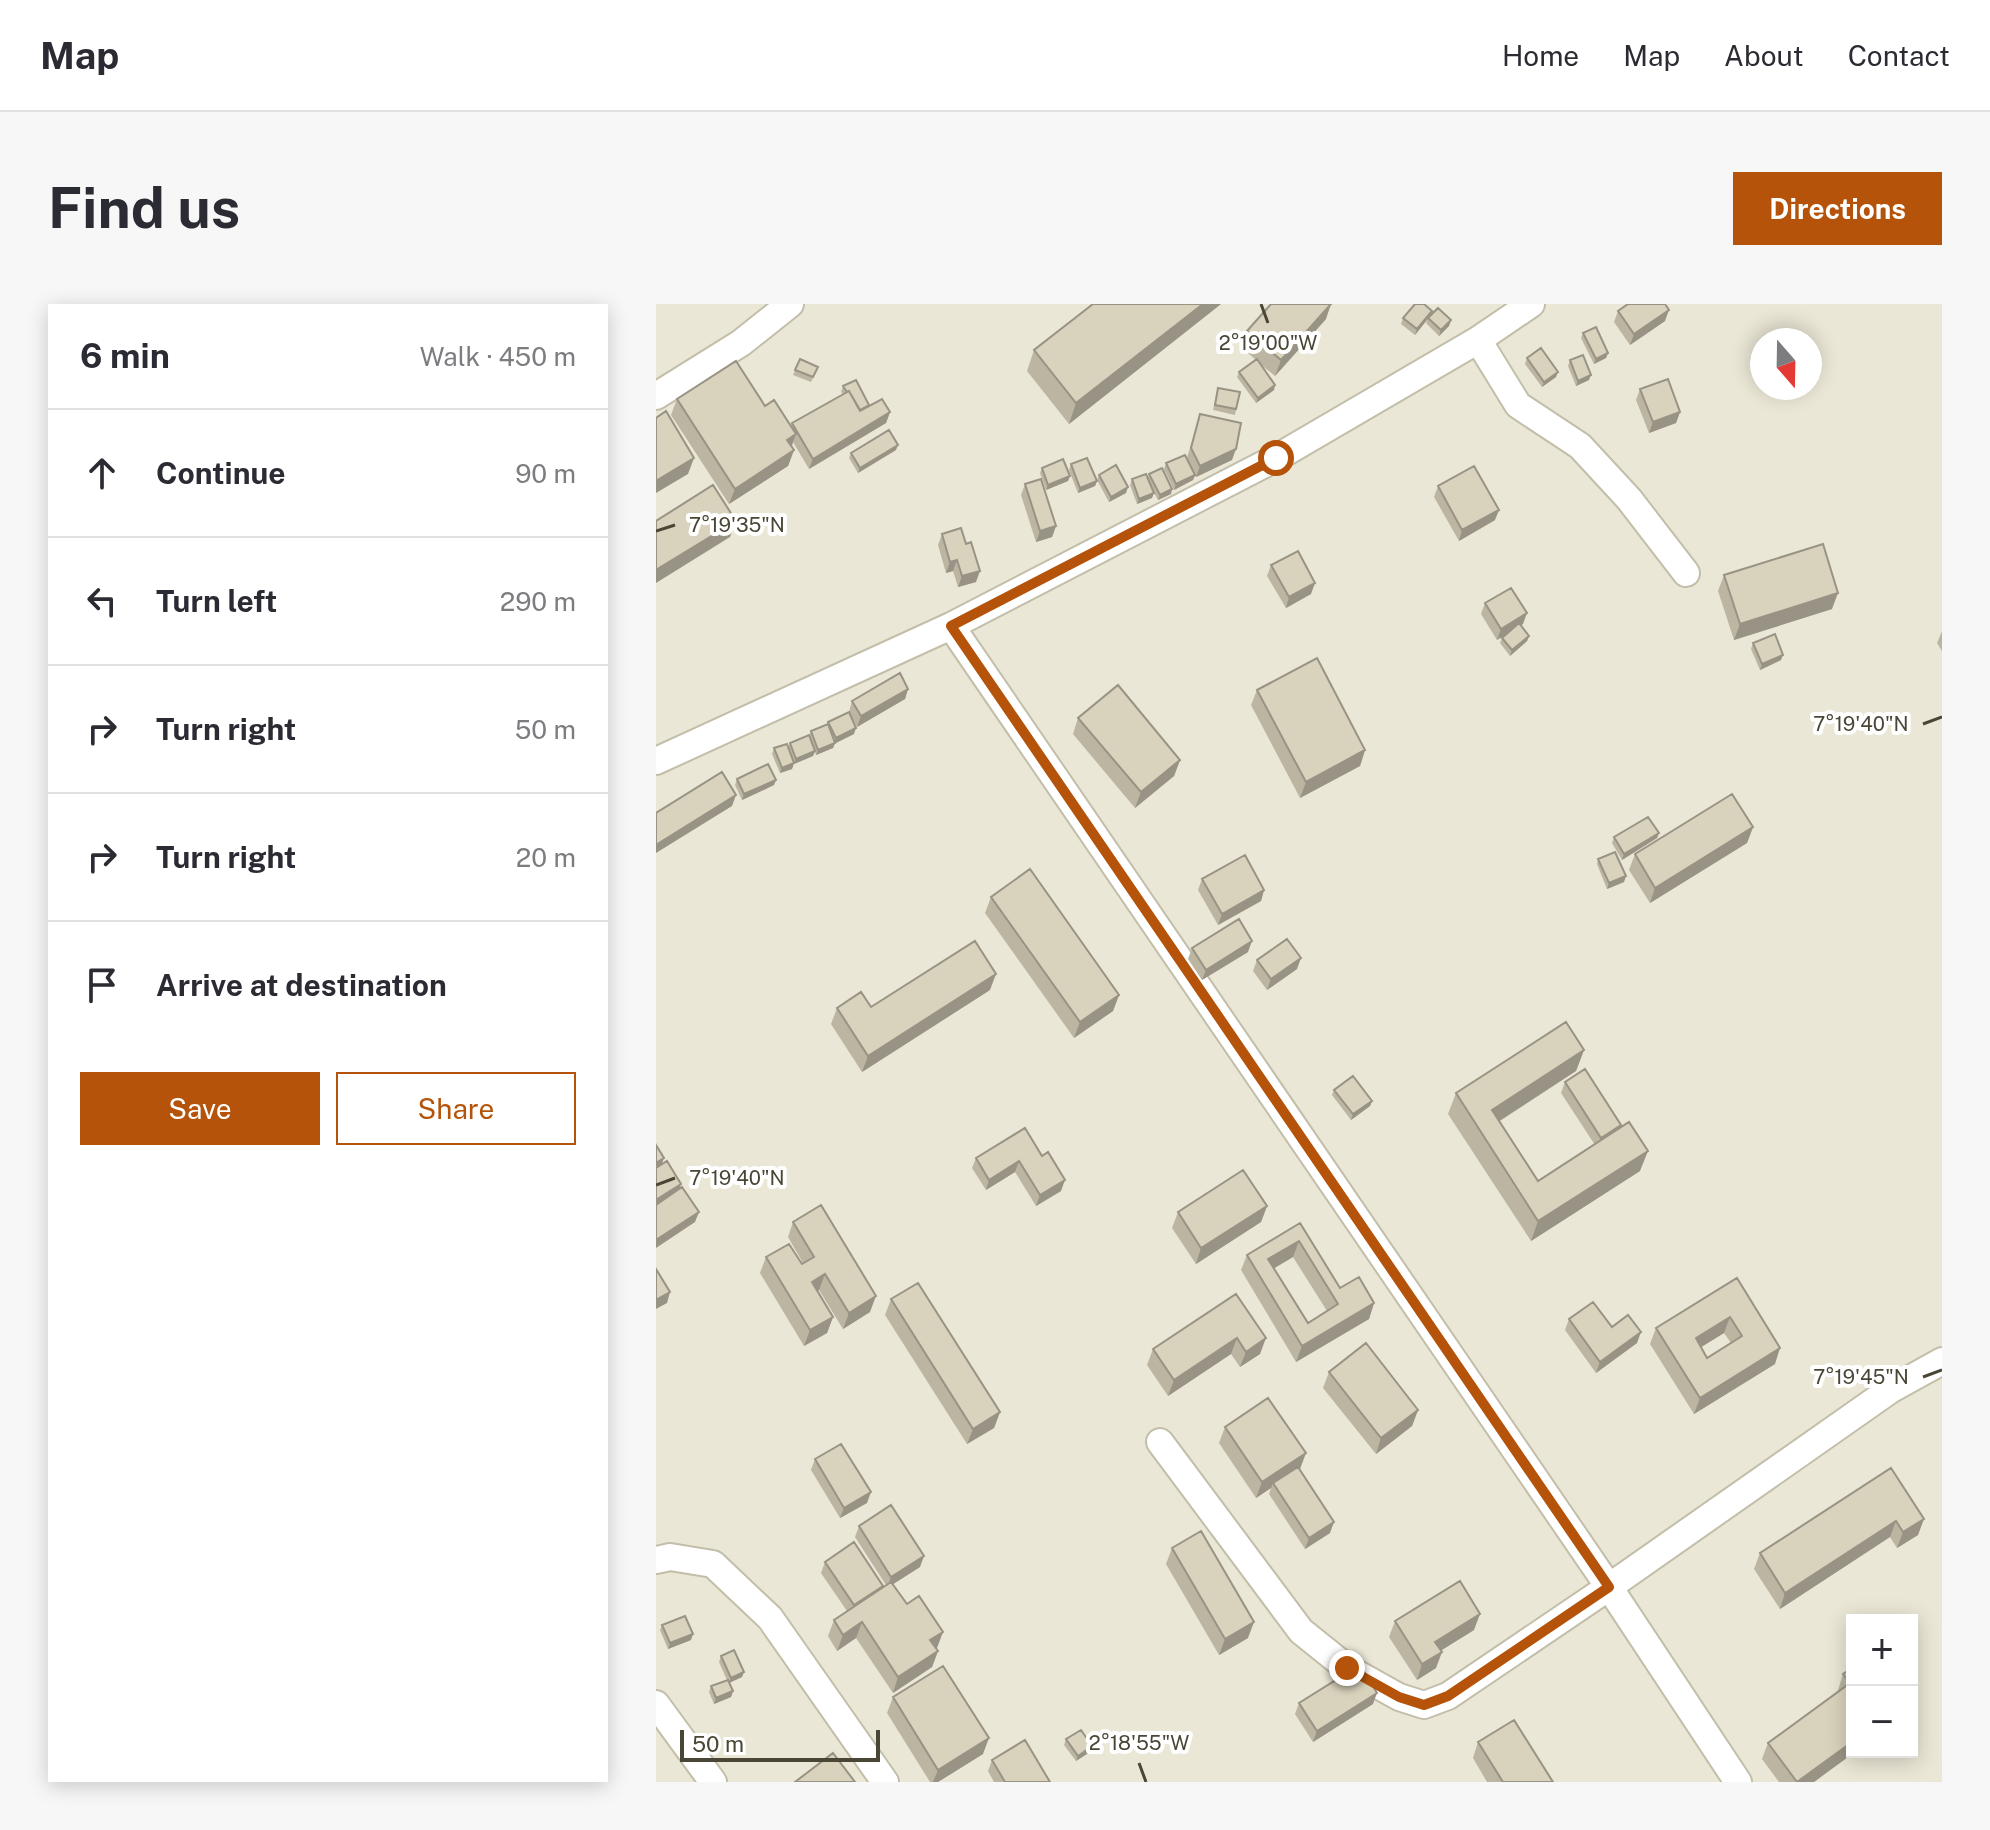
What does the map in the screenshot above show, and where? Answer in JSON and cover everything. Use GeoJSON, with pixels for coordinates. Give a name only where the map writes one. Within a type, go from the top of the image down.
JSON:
{"type":"FeatureCollection","features":[{"type":"Feature","properties":{"kind":"street"},"geometry":{"type":"LineString","coordinates":[[656,396],[741,343],[790,304]]}},
{"type":"Feature","properties":{"kind":"street"},"geometry":{"type":"LineString","coordinates":[[656,761],[951,626],[1276,458],[1478,340],[1531,304]]}},
{"type":"Feature","properties":{"kind":"street"},"geometry":{"type":"LineString","coordinates":[[1478,340],[1518,405],[1580,446],[1629,499],[1686,573]]}},
{"type":"Feature","properties":{"kind":"street"},"geometry":{"type":"LineString","coordinates":[[951,626],[1609,1587],[1738,1782]]}},
{"type":"Feature","properties":{"kind":"street"},"geometry":{"type":"LineString","coordinates":[[1160,1442],[1301,1631],[1347,1668],[1399,1697],[1424,1705],[1448,1696],[1890,1390],[1942,1361]]}},
{"type":"Feature","properties":{"kind":"street"},"geometry":{"type":"LineString","coordinates":[[656,1560],[670,1557],[713,1564],[770,1618],[885,1782]]}},
{"type":"Feature","properties":{"kind":"street"},"geometry":{"type":"LineString","coordinates":[[656,1704],[713,1782]]}},
{"type":"Feature","properties":{"kind":"shaded area"},"geometry":{"type":"Polygon","coordinates":[[[656,304],[1942,304],[1942,1782],[656,1782],[656,304]]]}},
{"type":"Feature","properties":{"kind":"building"},"geometry":{"type":"Polygon","coordinates":[[[1093,304],[1203,304],[1076,403],[1034,350],[1093,304]]]}},
{"type":"Feature","properties":{"kind":"building"},"geometry":{"type":"Polygon","coordinates":[[[1271,304],[1331,304],[1281,360],[1247,331],[1271,304]]]}},
{"type":"Feature","properties":{"kind":"building"},"geometry":{"type":"Polygon","coordinates":[[[1415,304],[1424,304],[1432,311],[1417,329],[1403,318],[1415,304]]]}},
{"type":"Feature","properties":{"kind":"building"},"geometry":{"type":"Polygon","coordinates":[[[1628,304],[1665,304],[1669,310],[1634,334],[1618,311],[1628,304]]]}},
{"type":"Feature","properties":{"kind":"building"},"geometry":{"type":"Polygon","coordinates":[[[1438,308],[1451,320],[1441,330],[1428,318],[1438,308]]]}},
{"type":"Feature","properties":{"kind":"building"},"geometry":{"type":"Polygon","coordinates":[[[1596,327],[1608,353],[1596,359],[1583,333],[1596,327]]]}},
{"type":"Feature","properties":{"kind":"building"},"geometry":{"type":"Polygon","coordinates":[[[1541,348],[1558,372],[1544,382],[1527,358],[1541,348]]]}},
{"type":"Feature","properties":{"kind":"building"},"geometry":{"type":"Polygon","coordinates":[[[1583,355],[1591,375],[1578,381],[1570,360],[1583,355]]]}},
{"type":"Feature","properties":{"kind":"building"},"geometry":{"type":"Polygon","coordinates":[[[800,359],[818,367],[813,377],[795,370],[800,359]]]}},
{"type":"Feature","properties":{"kind":"building"},"geometry":{"type":"Polygon","coordinates":[[[1257,359],[1275,385],[1258,398],[1239,372],[1257,359]]]}},
{"type":"Feature","properties":{"kind":"building"},"geometry":{"type":"Polygon","coordinates":[[[736,361],[765,406],[774,400],[796,434],[787,440],[794,450],[735,489],[677,399],[736,361]]]}},
{"type":"Feature","properties":{"kind":"building"},"geometry":{"type":"Polygon","coordinates":[[[1668,379],[1680,412],[1653,422],[1640,389],[1668,379]]]}},
{"type":"Feature","properties":{"kind":"building"},"geometry":{"type":"Polygon","coordinates":[[[856,380],[869,405],[860,410],[843,386],[856,380]]]}},
{"type":"Feature","properties":{"kind":"building"},"geometry":{"type":"Polygon","coordinates":[[[1218,388],[1240,392],[1236,409],[1215,405],[1218,388]]]}},
{"type":"Feature","properties":{"kind":"building"},"geometry":{"type":"Polygon","coordinates":[[[849,391],[860,411],[882,399],[890,412],[813,459],[792,423],[849,391]]]}},
{"type":"Feature","properties":{"kind":"building"},"geometry":{"type":"Polygon","coordinates":[[[666,411],[694,458],[656,481],[656,418],[666,411]]]}},
{"type":"Feature","properties":{"kind":"building"},"geometry":{"type":"Polygon","coordinates":[[[1200,414],[1241,423],[1236,449],[1200,466],[1191,448],[1200,414]]]}},
{"type":"Feature","properties":{"kind":"building"},"geometry":{"type":"Polygon","coordinates":[[[889,430],[898,445],[860,468],[851,453],[889,430]]]}},
{"type":"Feature","properties":{"kind":"building"},"geometry":{"type":"Polygon","coordinates":[[[1185,455],[1195,475],[1176,484],[1166,463],[1185,455]]]}},
{"type":"Feature","properties":{"kind":"building"},"geometry":{"type":"Polygon","coordinates":[[[1087,458],[1097,481],[1080,488],[1071,464],[1087,458]]]}},
{"type":"Feature","properties":{"kind":"building"},"geometry":{"type":"Polygon","coordinates":[[[1063,459],[1070,476],[1048,485],[1042,468],[1063,459]]]}},
{"type":"Feature","properties":{"kind":"building"},"geometry":{"type":"Polygon","coordinates":[[[1116,465],[1128,487],[1111,497],[1099,475],[1116,465]]]}},
{"type":"Feature","properties":{"kind":"building"},"geometry":{"type":"Polygon","coordinates":[[[1474,466],[1499,510],[1462,530],[1438,486],[1474,466]]]}},
{"type":"Feature","properties":{"kind":"building"},"geometry":{"type":"Polygon","coordinates":[[[1162,468],[1172,489],[1160,495],[1149,474],[1162,468]]]}},
{"type":"Feature","properties":{"kind":"building"},"geometry":{"type":"Polygon","coordinates":[[[1146,474],[1154,493],[1139,499],[1132,479],[1146,474]]]}},
{"type":"Feature","properties":{"kind":"building"},"geometry":{"type":"Polygon","coordinates":[[[1041,479],[1056,526],[1040,531],[1025,484],[1041,479]]]}},
{"type":"Feature","properties":{"kind":"building"},"geometry":{"type":"Polygon","coordinates":[[[713,485],[736,521],[656,570],[656,521],[713,485]]]}},
{"type":"Feature","properties":{"kind":"building"},"geometry":{"type":"Polygon","coordinates":[[[961,528],[966,544],[971,542],[980,571],[962,576],[957,560],[950,562],[942,534],[961,528]]]}},
{"type":"Feature","properties":{"kind":"building"},"geometry":{"type":"Polygon","coordinates":[[[1823,544],[1838,593],[1740,624],[1724,575],[1823,544]]]}},
{"type":"Feature","properties":{"kind":"building"},"geometry":{"type":"Polygon","coordinates":[[[1298,551],[1315,583],[1289,597],[1271,565],[1298,551]]]}},
{"type":"Feature","properties":{"kind":"building"},"geometry":{"type":"Polygon","coordinates":[[[1511,588],[1527,613],[1501,629],[1485,603],[1511,588]]]}},
{"type":"Feature","properties":{"kind":"building"},"geometry":{"type":"Polygon","coordinates":[[[1519,623],[1529,636],[1512,650],[1502,638],[1519,623]]]}},
{"type":"Feature","properties":{"kind":"building"},"geometry":{"type":"Polygon","coordinates":[[[1775,634],[1783,655],[1762,664],[1753,643],[1775,634]]]}},
{"type":"Feature","properties":{"kind":"building"},"geometry":{"type":"Polygon","coordinates":[[[1317,658],[1365,750],[1306,782],[1257,690],[1317,658]]]}},
{"type":"Feature","properties":{"kind":"building"},"geometry":{"type":"Polygon","coordinates":[[[900,673],[908,689],[861,716],[852,701],[900,673]]]}},
{"type":"Feature","properties":{"kind":"building"},"geometry":{"type":"Polygon","coordinates":[[[1118,685],[1180,760],[1141,792],[1078,718],[1118,685]]]}},
{"type":"Feature","properties":{"kind":"building"},"geometry":{"type":"Polygon","coordinates":[[[849,712],[856,728],[836,738],[828,722],[849,712]]]}},
{"type":"Feature","properties":{"kind":"building"},"geometry":{"type":"Polygon","coordinates":[[[828,724],[835,743],[818,750],[811,731],[828,724]]]}},
{"type":"Feature","properties":{"kind":"building"},"geometry":{"type":"Polygon","coordinates":[[[809,735],[815,751],[796,759],[790,743],[809,735]]]}},
{"type":"Feature","properties":{"kind":"building"},"geometry":{"type":"Polygon","coordinates":[[[787,744],[794,763],[782,768],[774,748],[787,744]]]}},
{"type":"Feature","properties":{"kind":"building"},"geometry":{"type":"Polygon","coordinates":[[[768,764],[776,780],[744,794],[737,779],[768,764]]]}},
{"type":"Feature","properties":{"kind":"building"},"geometry":{"type":"Polygon","coordinates":[[[722,772],[736,795],[656,845],[656,813],[722,772]]]}},
{"type":"Feature","properties":{"kind":"building"},"geometry":{"type":"Polygon","coordinates":[[[1732,794],[1753,827],[1655,888],[1635,854],[1732,794]]]}},
{"type":"Feature","properties":{"kind":"building"},"geometry":{"type":"Polygon","coordinates":[[[1648,817],[1659,833],[1624,854],[1614,837],[1648,817]]]}},
{"type":"Feature","properties":{"kind":"building"},"geometry":{"type":"Polygon","coordinates":[[[1615,852],[1626,876],[1609,883],[1598,859],[1615,852]]]}},
{"type":"Feature","properties":{"kind":"building"},"geometry":{"type":"Polygon","coordinates":[[[1245,855],[1264,890],[1222,914],[1202,879],[1245,855]]]}},
{"type":"Feature","properties":{"kind":"building"},"geometry":{"type":"Polygon","coordinates":[[[1030,869],[1119,995],[1080,1022],[991,897],[1030,869]]]}},
{"type":"Feature","properties":{"kind":"building"},"geometry":{"type":"Polygon","coordinates":[[[1239,919],[1252,941],[1206,970],[1192,948],[1239,919]]]}},
{"type":"Feature","properties":{"kind":"building"},"geometry":{"type":"Polygon","coordinates":[[[1287,939],[1301,958],[1271,979],[1257,960],[1287,939]]]}},
{"type":"Feature","properties":{"kind":"building"},"geometry":{"type":"Polygon","coordinates":[[[975,941],[996,974],[868,1056],[837,1008],[861,992],[871,1007],[975,941]]]}},
{"type":"Feature","properties":{"kind":"building"},"geometry":{"type":"Polygon","coordinates":[[[1566,1022],[1584,1050],[1492,1110],[1538,1181],[1629,1122],[1648,1151],[1538,1221],[1456,1093],[1566,1022]]]}},
{"type":"Feature","properties":{"kind":"building"},"geometry":{"type":"Polygon","coordinates":[[[1585,1069],[1621,1125],[1601,1138],[1565,1082],[1585,1069]]]}},
{"type":"Feature","properties":{"kind":"building"},"geometry":{"type":"Polygon","coordinates":[[[1353,1076],[1372,1101],[1353,1114],[1334,1090],[1353,1076]]]}},
{"type":"Feature","properties":{"kind":"building"},"geometry":{"type":"Polygon","coordinates":[[[1025,1128],[1042,1156],[1048,1152],[1065,1180],[1040,1195],[1019,1161],[989,1180],[976,1158],[1025,1128]]]}},
{"type":"Feature","properties":{"kind":"building"},"geometry":{"type":"Polygon","coordinates":[[[656,1145],[664,1158],[656,1163],[656,1145]]]}},
{"type":"Feature","properties":{"kind":"building"},"geometry":{"type":"Polygon","coordinates":[[[667,1161],[681,1184],[656,1200],[656,1168],[667,1161]]]}},
{"type":"Feature","properties":{"kind":"building"},"geometry":{"type":"Polygon","coordinates":[[[1243,1170],[1267,1206],[1201,1248],[1178,1212],[1243,1170]]]}},
{"type":"Feature","properties":{"kind":"building"},"geometry":{"type":"Polygon","coordinates":[[[682,1187],[699,1212],[656,1240],[656,1205],[682,1187]]]}},
{"type":"Feature","properties":{"kind":"building"},"geometry":{"type":"Polygon","coordinates":[[[821,1205],[876,1296],[849,1313],[825,1274],[812,1282],[833,1317],[810,1330],[766,1257],[789,1244],[802,1264],[814,1257],[793,1222],[821,1205]]]}},
{"type":"Feature","properties":{"kind":"building"},"geometry":{"type":"Polygon","coordinates":[[[1300,1223],[1340,1288],[1359,1277],[1374,1303],[1302,1346],[1247,1255],[1300,1223]],[[1299,1241],[1268,1259],[1308,1323],[1338,1304],[1299,1241]]]}},
{"type":"Feature","properties":{"kind":"building"},"geometry":{"type":"Polygon","coordinates":[[[656,1269],[670,1292],[656,1300],[656,1269]]]}},
{"type":"Feature","properties":{"kind":"building"},"geometry":{"type":"Polygon","coordinates":[[[1737,1278],[1780,1348],[1700,1398],[1656,1328],[1737,1278]],[[1730,1317],[1696,1338],[1707,1358],[1742,1336],[1730,1317]]]}},
{"type":"Feature","properties":{"kind":"building"},"geometry":{"type":"Polygon","coordinates":[[[918,1283],[1000,1412],[973,1429],[891,1299],[918,1283]]]}},
{"type":"Feature","properties":{"kind":"building"},"geometry":{"type":"Polygon","coordinates":[[[1236,1294],[1266,1338],[1246,1352],[1237,1338],[1174,1380],[1153,1349],[1236,1294]]]}},
{"type":"Feature","properties":{"kind":"building"},"geometry":{"type":"Polygon","coordinates":[[[1593,1302],[1612,1327],[1628,1315],[1641,1332],[1600,1362],[1569,1319],[1593,1302]]]}},
{"type":"Feature","properties":{"kind":"building"},"geometry":{"type":"Polygon","coordinates":[[[1366,1343],[1418,1410],[1381,1438],[1329,1372],[1366,1343]]]}},
{"type":"Feature","properties":{"kind":"building"},"geometry":{"type":"Polygon","coordinates":[[[1268,1398],[1306,1453],[1262,1482],[1225,1427],[1268,1398]]]}},
{"type":"Feature","properties":{"kind":"building"},"geometry":{"type":"Polygon","coordinates":[[[841,1444],[871,1492],[844,1508],[815,1459],[841,1444]]]}},
{"type":"Feature","properties":{"kind":"building"},"geometry":{"type":"Polygon","coordinates":[[[1298,1467],[1334,1522],[1309,1538],[1273,1483],[1298,1467]]]}},
{"type":"Feature","properties":{"kind":"building"},"geometry":{"type":"Polygon","coordinates":[[[1891,1468],[1924,1519],[1903,1532],[1896,1521],[1785,1593],[1760,1553],[1891,1468]]]}},
{"type":"Feature","properties":{"kind":"building"},"geometry":{"type":"Polygon","coordinates":[[[891,1505],[924,1556],[891,1577],[859,1526],[891,1505]]]}},
{"type":"Feature","properties":{"kind":"building"},"geometry":{"type":"Polygon","coordinates":[[[1201,1531],[1254,1622],[1225,1639],[1172,1548],[1201,1531]]]}},
{"type":"Feature","properties":{"kind":"building"},"geometry":{"type":"Polygon","coordinates":[[[854,1542],[883,1586],[854,1605],[825,1562],[854,1542]]]}},
{"type":"Feature","properties":{"kind":"building"},"geometry":{"type":"Polygon","coordinates":[[[1460,1581],[1480,1614],[1435,1642],[1442,1652],[1422,1664],[1395,1621],[1460,1581]]]}},
{"type":"Feature","properties":{"kind":"building"},"geometry":{"type":"Polygon","coordinates":[[[891,1582],[907,1604],[919,1596],[943,1632],[930,1640],[938,1651],[898,1677],[862,1622],[843,1635],[834,1620],[891,1582]]]}},
{"type":"Feature","properties":{"kind":"building"},"geometry":{"type":"Polygon","coordinates":[[[685,1616],[693,1634],[670,1643],[662,1625],[685,1616]]]}},
{"type":"Feature","properties":{"kind":"building"},"geometry":{"type":"Polygon","coordinates":[[[734,1650],[744,1672],[731,1678],[721,1656],[734,1650]]]}},
{"type":"Feature","properties":{"kind":"building"},"geometry":{"type":"Polygon","coordinates":[[[1360,1665],[1377,1693],[1317,1731],[1299,1703],[1360,1665]]]}},
{"type":"Feature","properties":{"kind":"building"},"geometry":{"type":"Polygon","coordinates":[[[943,1666],[989,1738],[938,1770],[893,1697],[943,1666]]]}},
{"type":"Feature","properties":{"kind":"building"},"geometry":{"type":"Polygon","coordinates":[[[728,1680],[733,1691],[716,1698],[711,1686],[728,1680]]]}},
{"type":"Feature","properties":{"kind":"building"},"geometry":{"type":"Polygon","coordinates":[[[1846,1686],[1846,1746],[1797,1782],[1768,1743],[1846,1686]]]}},
{"type":"Feature","properties":{"kind":"building"},"geometry":{"type":"Polygon","coordinates":[[[1514,1720],[1553,1782],[1503,1782],[1478,1742],[1514,1720]]]}},
{"type":"Feature","properties":{"kind":"building"},"geometry":{"type":"Polygon","coordinates":[[[1081,1730],[1092,1746],[1078,1756],[1066,1739],[1081,1730]]]}},
{"type":"Feature","properties":{"kind":"building"},"geometry":{"type":"Polygon","coordinates":[[[1025,1740],[1050,1782],[1005,1782],[992,1760],[1025,1740]]]}},
{"type":"Feature","properties":{"kind":"building"},"geometry":{"type":"Polygon","coordinates":[[[833,1753],[855,1782],[795,1782],[833,1753]]]}},
{"type":"Feature","properties":{"kind":"route"},"geometry":{"type":"LineString","coordinates":[[1276,458],[951,626],[1609,1587],[1448,1696],[1424,1705],[1373,1685],[1347,1668]]}}]}
